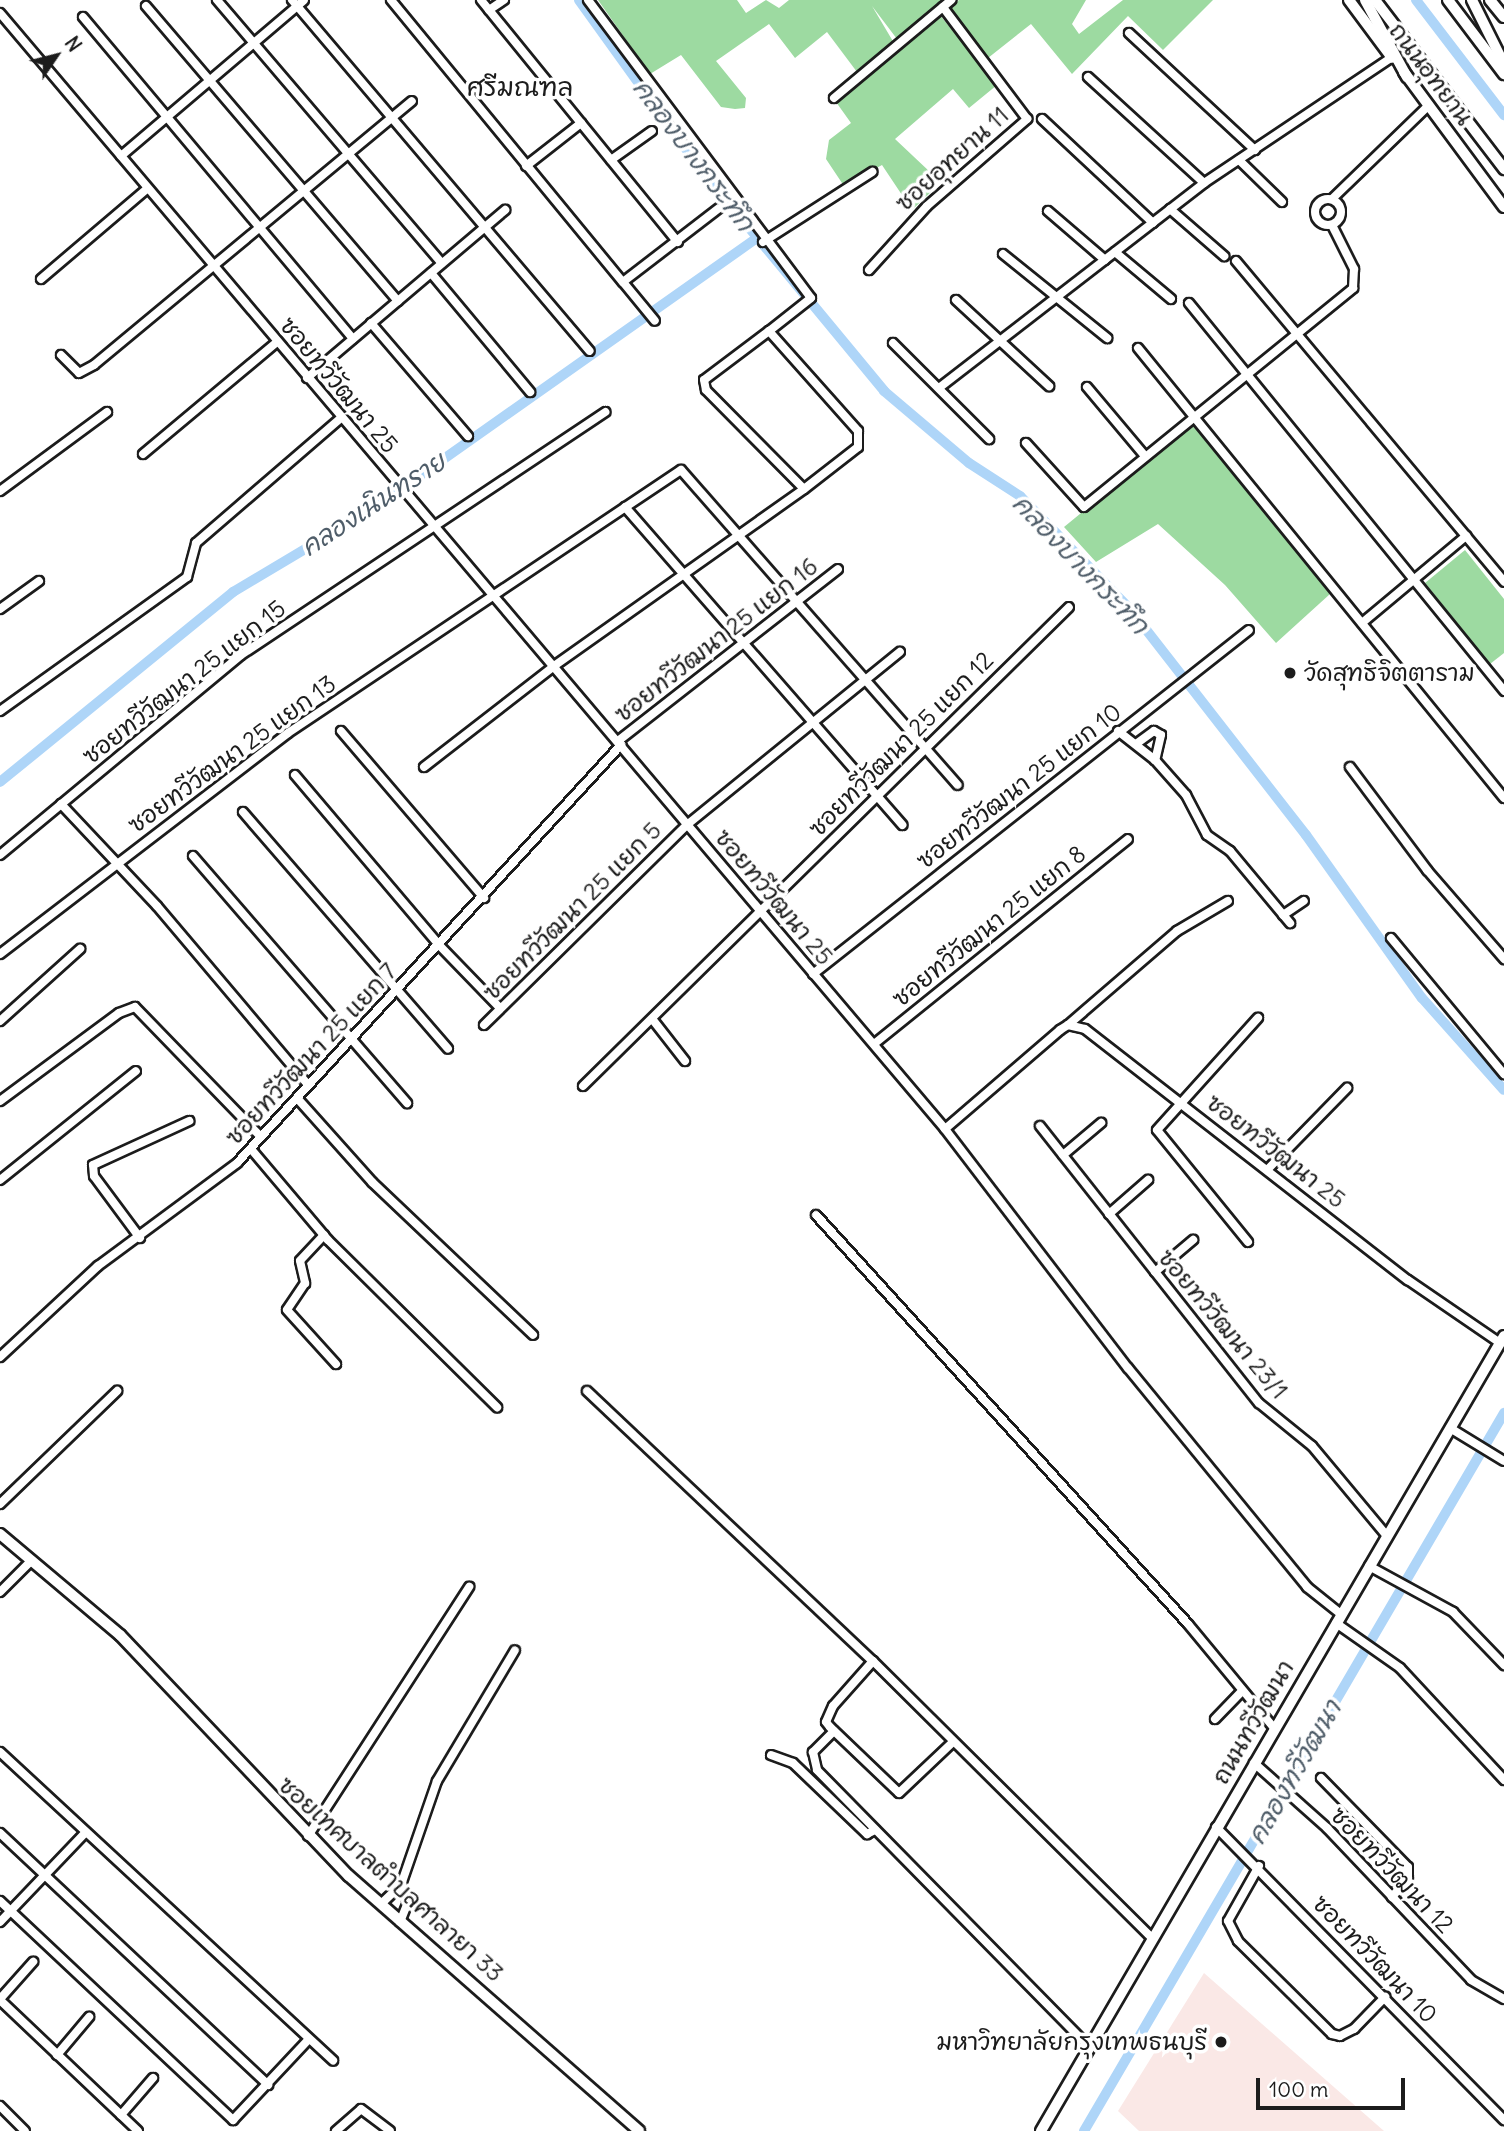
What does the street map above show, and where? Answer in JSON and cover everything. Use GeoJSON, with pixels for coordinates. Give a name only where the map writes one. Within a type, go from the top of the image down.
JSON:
{"type":"FeatureCollection","features":[{"type":"Feature","properties":{"kind":"main road"},"geometry":{"type":"LineString","coordinates":[[1365,0],[1408,77]]}},
{"type":"Feature","properties":{"kind":"main road","name":"ถนนอุทยาน"},"geometry":{"type":"LineString","coordinates":[[1375,0],[1504,169]]}},
{"type":"Feature","properties":{"kind":"main road"},"geometry":{"type":"LineString","coordinates":[[1448,0],[1504,74]]}},
{"type":"Feature","properties":{"kind":"main road"},"geometry":{"type":"LineString","coordinates":[[1472,0],[1504,64]]}},
{"type":"Feature","properties":{"kind":"main road","name":"ถนนทวีวัฒนา"},"geometry":{"type":"LineString","coordinates":[[1041,2131],[1502,1339]]}},
{"type":"Feature","properties":{"kind":"street"},"geometry":{"type":"LineString","coordinates":[[217,0],[442,263]]}},
{"type":"Feature","properties":{"kind":"street"},"geometry":{"type":"LineString","coordinates":[[121,156],[254,43],[294,3],[304,0]]}},
{"type":"Feature","properties":{"kind":"street"},"geometry":{"type":"LineString","coordinates":[[391,0],[653,317]]}},
{"type":"Feature","properties":{"kind":"street"},"geometry":{"type":"LineString","coordinates":[[481,0],[678,242]]}},
{"type":"Feature","properties":{"kind":"street"},"geometry":{"type":"LineString","coordinates":[[489,10],[503,0]]}},
{"type":"Feature","properties":{"kind":"street"},"geometry":{"type":"LineString","coordinates":[[588,0],[808,303],[704,380],[706,390],[804,489]]}},
{"type":"Feature","properties":{"kind":"street"},"geometry":{"type":"LineString","coordinates":[[834,98],[951,0]]}},
{"type":"Feature","properties":{"kind":"street","name":"ถนนอุทยาน"},"geometry":{"type":"LineString","coordinates":[[1349,0],[1504,206]]}},
{"type":"Feature","properties":{"kind":"street"},"geometry":{"type":"LineString","coordinates":[[1490,0],[1504,17]]}},
{"type":"Feature","properties":{"kind":"street"},"geometry":{"type":"LineString","coordinates":[[294,3],[590,351]]}},
{"type":"Feature","properties":{"kind":"street"},"geometry":{"type":"LineString","coordinates":[[146,6],[398,301]]}},
{"type":"Feature","properties":{"kind":"street","name":"ซอยอุทยาน 11"},"geometry":{"type":"LineString","coordinates":[[869,271],[927,206],[1027,119],[943,7]]}},
{"type":"Feature","properties":{"kind":"street","name":"ซอยทวีวัฒนา 25"},"geometry":{"type":"LineString","coordinates":[[0,13],[396,484],[554,666],[945,1129],[1128,1368],[1307,1587],[1357,1637],[1385,1656],[1504,1780]]}},
{"type":"Feature","properties":{"kind":"street"},"geometry":{"type":"LineString","coordinates":[[83,17],[353,339]]}},
{"type":"Feature","properties":{"kind":"street"},"geometry":{"type":"LineString","coordinates":[[1129,33],[1255,150]]}},
{"type":"Feature","properties":{"kind":"street"},"geometry":{"type":"LineString","coordinates":[[939,388],[1204,183],[1392,57]]}},
{"type":"Feature","properties":{"kind":"street"},"geometry":{"type":"LineString","coordinates":[[1088,77],[1204,183]]}},
{"type":"Feature","properties":{"kind":"street"},"geometry":{"type":"LineString","coordinates":[[61,355],[82,373],[412,101]]}},
{"type":"Feature","properties":{"kind":"street"},"geometry":{"type":"LineString","coordinates":[[1332,225],[1319,222],[1315,211],[1321,201],[1332,199],[1429,105]]}},
{"type":"Feature","properties":{"kind":"street"},"geometry":{"type":"LineString","coordinates":[[1041,119],[1153,223]]}},
{"type":"Feature","properties":{"kind":"street"},"geometry":{"type":"LineString","coordinates":[[526,166],[581,122]]}},
{"type":"Feature","properties":{"kind":"street"},"geometry":{"type":"LineString","coordinates":[[611,160],[652,131]]}},
{"type":"Feature","properties":{"kind":"street"},"geometry":{"type":"LineString","coordinates":[[1239,160],[1282,202]]}},
{"type":"Feature","properties":{"kind":"street"},"geometry":{"type":"LineString","coordinates":[[765,241],[872,172]]}},
{"type":"Feature","properties":{"kind":"street"},"geometry":{"type":"LineString","coordinates":[[41,279],[148,188]]}},
{"type":"Feature","properties":{"kind":"street"},"geometry":{"type":"LineString","coordinates":[[1332,199],[1342,213],[1332,225]]}},
{"type":"Feature","properties":{"kind":"street"},"geometry":{"type":"LineString","coordinates":[[624,282],[719,208]]}},
{"type":"Feature","properties":{"kind":"street"},"geometry":{"type":"LineString","coordinates":[[1170,209],[1224,256]]}},
{"type":"Feature","properties":{"kind":"street"},"geometry":{"type":"LineString","coordinates":[[307,378],[505,210]]}},
{"type":"Feature","properties":{"kind":"street"},"geometry":{"type":"LineString","coordinates":[[1048,211],[1105,260]]}},
{"type":"Feature","properties":{"kind":"street"},"geometry":{"type":"LineString","coordinates":[[1026,443],[1084,507],[1353,288],[1354,269],[1332,225]]}},
{"type":"Feature","properties":{"kind":"street"},"geometry":{"type":"LineString","coordinates":[[1115,252],[1171,299]]}},
{"type":"Feature","properties":{"kind":"street"},"geometry":{"type":"LineString","coordinates":[[1003,254],[1107,338]]}},
{"type":"Feature","properties":{"kind":"street"},"geometry":{"type":"LineString","coordinates":[[1236,261],[1504,582]]}},
{"type":"Feature","properties":{"kind":"street"},"geometry":{"type":"LineString","coordinates":[[431,273],[530,392]]}},
{"type":"Feature","properties":{"kind":"street"},"geometry":{"type":"LineString","coordinates":[[956,300],[1049,386]]}},
{"type":"Feature","properties":{"kind":"street"},"geometry":{"type":"LineString","coordinates":[[1189,303],[1504,691]]}},
{"type":"Feature","properties":{"kind":"street"},"geometry":{"type":"LineString","coordinates":[[371,323],[468,436]]}},
{"type":"Feature","properties":{"kind":"street"},"geometry":{"type":"LineString","coordinates":[[424,767],[554,666],[685,575],[858,447],[862,436],[769,331]]}},
{"type":"Feature","properties":{"kind":"street"},"geometry":{"type":"LineString","coordinates":[[144,454],[277,342]]}},
{"type":"Feature","properties":{"kind":"street"},"geometry":{"type":"LineString","coordinates":[[894,343],[989,439]]}},
{"type":"Feature","properties":{"kind":"street"},"geometry":{"type":"LineString","coordinates":[[1138,348],[1504,798]]}},
{"type":"Feature","properties":{"kind":"street"},"geometry":{"type":"LineString","coordinates":[[1087,387],[1145,456]]}},
{"type":"Feature","properties":{"kind":"street"},"geometry":{"type":"LineString","coordinates":[[0,491],[107,412]]}},
{"type":"Feature","properties":{"kind":"street","name":"ซอยทวีวัฒนา 25 แยก 15"},"geometry":{"type":"LineString","coordinates":[[0,855],[241,655],[605,412]]}},
{"type":"Feature","properties":{"kind":"street"},"geometry":{"type":"LineString","coordinates":[[0,711],[187,577],[196,543],[341,418]]}},
{"type":"Feature","properties":{"kind":"street","name":"ซอยทวีวัฒนา 25 แยก 13"},"geometry":{"type":"LineString","coordinates":[[0,954],[288,733],[681,470],[739,536]]}},
{"type":"Feature","properties":{"kind":"street"},"geometry":{"type":"LineString","coordinates":[[625,507],[744,643],[816,720],[902,825]]}},
{"type":"Feature","properties":{"kind":"street"},"geometry":{"type":"LineString","coordinates":[[739,536],[958,785]]}},
{"type":"Feature","properties":{"kind":"street"},"geometry":{"type":"LineString","coordinates":[[1362,623],[1466,537]]}},
{"type":"Feature","properties":{"kind":"street","name":"ซอยทวีวัฒนา 25 แยก 16"},"geometry":{"type":"LineString","coordinates":[[619,743],[838,569]]}},
{"type":"Feature","properties":{"kind":"street"},"geometry":{"type":"LineString","coordinates":[[0,609],[38,581]]}},
{"type":"Feature","properties":{"kind":"street","name":"ซอยทวีวัฒนา 25 แยก 12"},"geometry":{"type":"LineString","coordinates":[[583,1086],[653,1020],[877,794],[1069,607]]}},
{"type":"Feature","properties":{"kind":"street","name":"ซอยทวีวัฒนา 25 แยก 10"},"geometry":{"type":"LineString","coordinates":[[813,974],[1118,731],[1250,630]]}},
{"type":"Feature","properties":{"kind":"street","name":"ซอยทวีวัฒนา 25 แยก 5"},"geometry":{"type":"LineString","coordinates":[[484,1025],[688,824],[900,652]]}},
{"type":"Feature","properties":{"kind":"street"},"geometry":{"type":"LineString","coordinates":[[341,731],[484,898]]}},
{"type":"Feature","properties":{"kind":"street"},"geometry":{"type":"LineString","coordinates":[[1118,731],[1155,760],[1186,795],[1207,835],[1230,851],[1290,923]]}},
{"type":"Feature","properties":{"kind":"street"},"geometry":{"type":"LineString","coordinates":[[1136,744],[1154,731],[1161,735],[1155,760]]}},
{"type":"Feature","properties":{"kind":"street","name":"ซอยทวีวัฒนา 25 แยก 7"},"geometry":{"type":"LineString","coordinates":[[0,1357],[86,1276],[140,1238],[251,1149],[484,898],[619,743]]}},
{"type":"Feature","properties":{"kind":"street"},"geometry":{"type":"LineString","coordinates":[[1350,767],[1427,870],[1504,959]]}},
{"type":"Feature","properties":{"kind":"street"},"geometry":{"type":"LineString","coordinates":[[295,775],[439,945],[500,1008]]}},
{"type":"Feature","properties":{"kind":"street"},"geometry":{"type":"LineString","coordinates":[[61,804],[114,865],[157,906],[308,1086]]}},
{"type":"Feature","properties":{"kind":"street"},"geometry":{"type":"LineString","coordinates":[[243,812],[448,1049]]}},
{"type":"Feature","properties":{"kind":"street","name":"ซอยทวีวัฒนา 25 แยก 8"},"geometry":{"type":"LineString","coordinates":[[874,1044],[1128,839]]}},
{"type":"Feature","properties":{"kind":"street"},"geometry":{"type":"LineString","coordinates":[[193,856],[407,1103]]}},
{"type":"Feature","properties":{"kind":"street"},"geometry":{"type":"LineString","coordinates":[[945,1129],[1177,931],[1228,901]]}},
{"type":"Feature","properties":{"kind":"street"},"geometry":{"type":"LineString","coordinates":[[1283,915],[1304,901]]}},
{"type":"Feature","properties":{"kind":"street"},"geometry":{"type":"LineString","coordinates":[[1391,938],[1475,1043],[1504,1074]]}},
{"type":"Feature","properties":{"kind":"street"},"geometry":{"type":"LineString","coordinates":[[0,1021],[80,949]]}},
{"type":"Feature","properties":{"kind":"street"},"geometry":{"type":"LineString","coordinates":[[0,1101],[119,1013],[135,1007],[261,1137]]}},
{"type":"Feature","properties":{"kind":"street"},"geometry":{"type":"LineString","coordinates":[[1248,1242],[1157,1135],[1180,1102],[1258,1018]]}},
{"type":"Feature","properties":{"kind":"street"},"geometry":{"type":"LineString","coordinates":[[653,1020],[685,1061]]}},
{"type":"Feature","properties":{"kind":"street","name":"ซอยทวีวัฒนา 25"},"geometry":{"type":"LineString","coordinates":[[1068,1025],[1085,1029],[1269,1168],[1408,1280],[1502,1339]]}},
{"type":"Feature","properties":{"kind":"street"},"geometry":{"type":"LineString","coordinates":[[0,1180],[136,1071]]}},
{"type":"Feature","properties":{"kind":"street"},"geometry":{"type":"LineString","coordinates":[[1269,1168],[1347,1088]]}},
{"type":"Feature","properties":{"kind":"street"},"geometry":{"type":"LineString","coordinates":[[297,1098],[372,1182],[533,1335]]}},
{"type":"Feature","properties":{"kind":"street"},"geometry":{"type":"LineString","coordinates":[[140,1238],[94,1176],[93,1166],[189,1121]]}},
{"type":"Feature","properties":{"kind":"street"},"geometry":{"type":"LineString","coordinates":[[1063,1155],[1101,1123]]}},
{"type":"Feature","properties":{"kind":"street","name":"ซอยทวีวัฒนา 23/1"},"geometry":{"type":"LineString","coordinates":[[1040,1126],[1259,1403],[1312,1446],[1387,1536]]}},
{"type":"Feature","properties":{"kind":"street"},"geometry":{"type":"LineString","coordinates":[[251,1149],[324,1235],[497,1407]]}},
{"type":"Feature","properties":{"kind":"street"},"geometry":{"type":"LineString","coordinates":[[1109,1214],[1148,1180]]}},
{"type":"Feature","properties":{"kind":"street"},"geometry":{"type":"LineString","coordinates":[[816,1215],[1188,1624],[1240,1693],[1274,1728]]}},
{"type":"Feature","properties":{"kind":"street"},"geometry":{"type":"LineString","coordinates":[[324,1235],[300,1261],[305,1283],[287,1310],[336,1364]]}},
{"type":"Feature","properties":{"kind":"street"},"geometry":{"type":"LineString","coordinates":[[1155,1272],[1194,1240]]}},
{"type":"Feature","properties":{"kind":"street"},"geometry":{"type":"LineString","coordinates":[[0,1504],[117,1391]]}},
{"type":"Feature","properties":{"kind":"street"},"geometry":{"type":"LineString","coordinates":[[587,1391],[873,1661],[1152,1938]]}},
{"type":"Feature","properties":{"kind":"street"},"geometry":{"type":"LineString","coordinates":[[1450,1427],[1501,1459]]}},
{"type":"Feature","properties":{"kind":"street","name":"ซอยเทศบาลตำบลศาลายา 33"},"geometry":{"type":"LineString","coordinates":[[0,1534],[120,1635],[308,1836],[400,1922],[639,2131]]}},
{"type":"Feature","properties":{"kind":"street"},"geometry":{"type":"LineString","coordinates":[[0,1592],[32,1560]]}},
{"type":"Feature","properties":{"kind":"street"},"geometry":{"type":"LineString","coordinates":[[1369,1566],[1452,1612],[1504,1665]]}},
{"type":"Feature","properties":{"kind":"street"},"geometry":{"type":"LineString","coordinates":[[308,1836],[469,1587]]}},
{"type":"Feature","properties":{"kind":"street"},"geometry":{"type":"LineString","coordinates":[[381,1904],[401,1885],[437,1782],[515,1650]]}},
{"type":"Feature","properties":{"kind":"street"},"geometry":{"type":"LineString","coordinates":[[873,1661],[827,1714],[834,1731],[899,1793],[953,1742]]}},
{"type":"Feature","properties":{"kind":"street"},"geometry":{"type":"LineString","coordinates":[[1214,1719],[1240,1693]]}},
{"type":"Feature","properties":{"kind":"street"},"geometry":{"type":"LineString","coordinates":[[834,1731],[813,1752],[812,1762],[1088,2047]]}},
{"type":"Feature","properties":{"kind":"street"},"geometry":{"type":"LineString","coordinates":[[0,1752],[332,2060]]}},
{"type":"Feature","properties":{"kind":"street"},"geometry":{"type":"LineString","coordinates":[[771,1755],[793,1763],[867,1834],[875,1830]]}},
{"type":"Feature","properties":{"kind":"street","name":"ซอยทวีวัฒนา 12"},"geometry":{"type":"LineString","coordinates":[[1254,1763],[1327,1828],[1471,1980],[1504,1999]]}},
{"type":"Feature","properties":{"kind":"street"},"geometry":{"type":"LineString","coordinates":[[1321,1778],[1408,1867],[1408,1878],[1392,1897]]}},
{"type":"Feature","properties":{"kind":"street","name":"ซอยทวีวัฒนา 10"},"geometry":{"type":"LineString","coordinates":[[1216,1827],[1257,1865],[1504,2120]]}},
{"type":"Feature","properties":{"kind":"street"},"geometry":{"type":"LineString","coordinates":[[0,1833],[268,2085]]}},
{"type":"Feature","properties":{"kind":"street"},"geometry":{"type":"LineString","coordinates":[[0,1922],[85,1833]]}},
{"type":"Feature","properties":{"kind":"street"},"geometry":{"type":"LineString","coordinates":[[1257,1865],[1227,1921],[1238,1941],[1332,2034],[1340,2036],[1354,2029],[1385,1997]]}},
{"type":"Feature","properties":{"kind":"street"},"geometry":{"type":"LineString","coordinates":[[400,1922],[408,1902],[401,1885]]}},
{"type":"Feature","properties":{"kind":"street"},"geometry":{"type":"LineString","coordinates":[[0,1901],[226,2116],[239,2117],[308,2040]]}},
{"type":"Feature","properties":{"kind":"street"},"geometry":{"type":"LineString","coordinates":[[33,1962],[0,1999],[138,2131]]}},
{"type":"Feature","properties":{"kind":"street"},"geometry":{"type":"LineString","coordinates":[[57,2054],[89,2017]]}},
{"type":"Feature","properties":{"kind":"street"},"geometry":{"type":"LineString","coordinates":[[121,2115],[153,2078]]}},
{"type":"Feature","properties":{"kind":"street"},"geometry":{"type":"LineString","coordinates":[[0,2106],[25,2131]]}},
{"type":"Feature","properties":{"kind":"street"},"geometry":{"type":"LineString","coordinates":[[336,2131],[361,2109],[390,2131]]}},
{"type":"Feature","properties":{"kind":"shaded area","name":"มหาวิทยาลัยกรุงเทพธนบุรี"},"geometry":{"type":"Polygon","coordinates":[[[1204,1973],[1384,2131],[1139,2131],[1118,2111],[1204,1973]]]}},
{"type":"Feature","properties":{"kind":"green space"},"geometry":{"type":"Polygon","coordinates":[[[598,0],[737,0],[746,13],[766,0],[779,8],[789,0],[945,0],[897,39],[872,6],[894,43],[857,72],[827,32],[795,58],[769,24],[716,61],[746,98],[745,108],[735,109],[721,107],[681,55],[650,74],[598,0]]]}},
{"type":"Feature","properties":{"kind":"green space"},"geometry":{"type":"Polygon","coordinates":[[[959,0],[1086,0],[1072,24],[1079,34],[1123,0],[1213,0],[1163,50],[1128,16],[1072,74],[1031,24],[988,58],[950,7],[959,0]]]}},
{"type":"Feature","properties":{"kind":"green space"},"geometry":{"type":"Polygon","coordinates":[[[939,14],[997,85],[969,108],[953,89],[895,139],[930,172],[935,188],[912,210],[882,165],[844,186],[826,159],[829,140],[851,123],[836,102],[939,14]]]}},
{"type":"Feature","properties":{"kind":"green space"},"geometry":{"type":"Polygon","coordinates":[[[1191,423],[1330,594],[1276,643],[1225,585],[1158,524],[1096,562],[1064,527],[1191,423]]]}},
{"type":"Feature","properties":{"kind":"green space"},"geometry":{"type":"Polygon","coordinates":[[[1465,550],[1504,599],[1504,653],[1490,664],[1425,583],[1465,550]]]}},
{"type":"Feature","properties":{"kind":"waterway","name":"คลองบางกระทึก"},"geometry":{"type":"LineString","coordinates":[[579,0],[699,167],[884,391],[969,463],[1020,496],[1130,609],[1306,835],[1422,998],[1504,1090]]}},
{"type":"Feature","properties":{"kind":"waterway"},"geometry":{"type":"LineString","coordinates":[[1416,0],[1504,115]]}},
{"type":"Feature","properties":{"kind":"waterway","name":"คลองเนินทราย"},"geometry":{"type":"LineString","coordinates":[[0,782],[233,592],[377,506],[756,239]]}},
{"type":"Feature","properties":{"kind":"waterway","name":"คลองทวีวัฒนา"},"geometry":{"type":"LineString","coordinates":[[1084,2131],[1504,1413]]}},
{"type":"Feature","properties":{"kind":"place","name":"วัดสุทธิจิตตาราม"},"geometry":{"type":"Point","coordinates":[1290,673]}},
{"type":"Feature","properties":{"kind":"place","name":"มหาวิทยาลัยกรุงเทพธนบุรี"},"geometry":{"type":"Point","coordinates":[1221,2042]}},
{"type":"Feature","properties":{"kind":"district","name":"ศรีมณฑล"},"geometry":{"type":"Point","coordinates":[520,87]}}]}
